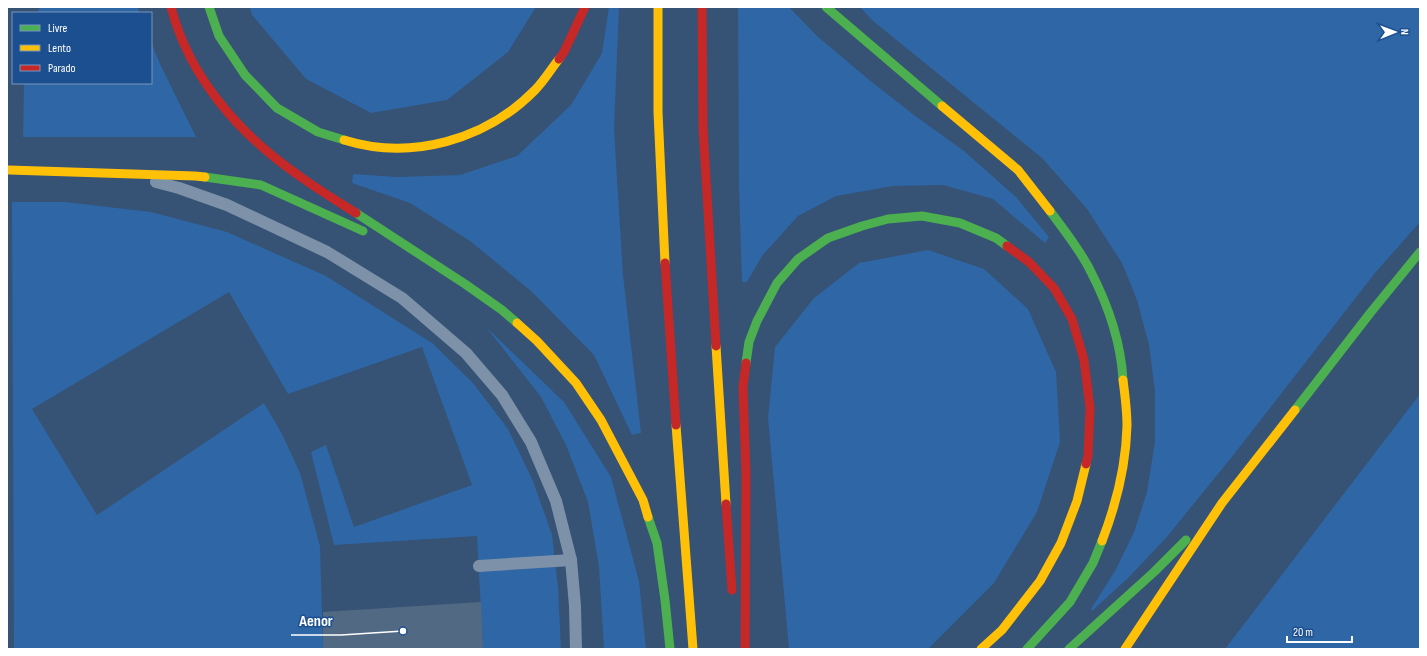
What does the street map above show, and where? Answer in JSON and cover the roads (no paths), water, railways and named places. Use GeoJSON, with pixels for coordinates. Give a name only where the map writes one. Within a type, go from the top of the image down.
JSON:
{"type":"FeatureCollection","features":[{"type":"Feature","properties":{"kind":"highway"},"geometry":{"type":"LineString","coordinates":[[171,7],[176,26],[186,50],[204,81],[224,108],[249,136],[297,176],[427,259],[502,310],[537,341],[576,383],[601,420],[643,500],[657,543],[666,600],[670,649]]}},
{"type":"Feature","properties":{"kind":"highway"},"geometry":{"type":"LineString","coordinates":[[209,7],[219,36],[245,75],[277,108],[318,132],[363,146],[410,149],[456,140],[499,120],[535,90],[564,52],[585,7]]}},
{"type":"Feature","properties":{"kind":"highway"},"geometry":{"type":"LineString","coordinates":[[658,7],[658,106],[661,196],[693,649]]}},
{"type":"Feature","properties":{"kind":"highway"},"geometry":{"type":"LineString","coordinates":[[702,7],[703,128],[733,602]]}},
{"type":"Feature","properties":{"kind":"highway"},"geometry":{"type":"LineString","coordinates":[[826,7],[1018,170],[1064,229],[1090,271],[1108,311],[1122,360],[1127,426],[1122,475],[1110,520],[1093,563],[1070,602],[1027,649]]}},
{"type":"Feature","properties":{"kind":"highway"},"geometry":{"type":"LineString","coordinates":[[9,170],[195,176],[261,185],[427,259]]}},
{"type":"Feature","properties":{"kind":"highway"},"geometry":{"type":"LineString","coordinates":[[745,649],[746,474],[743,387],[749,342],[757,321],[777,283],[798,259],[828,238],[888,219],[922,216],[960,223],[996,238],[1029,262],[1054,288],[1072,319],[1084,360],[1090,408],[1088,456],[1078,501],[1062,543],[1040,581],[1002,630],[981,649]]}},
{"type":"Feature","properties":{"kind":"highway"},"geometry":{"type":"LineString","coordinates":[[1125,649],[1222,504],[1371,312],[1420,252]]}},
{"type":"Feature","properties":{"kind":"highway"},"geometry":{"type":"LineString","coordinates":[[1069,649],[1154,572],[1222,504]]}},
{"type":"Feature","properties":{"kind":"lane"},"geometry":{"type":"LineString","coordinates":[[126,174],[179,188],[227,206],[327,252],[402,298],[466,353],[502,395],[531,442],[556,501],[571,560],[575,606],[576,649]]}},
{"type":"Feature","properties":{"kind":"lane"},"geometry":{"type":"LineString","coordinates":[[479,566],[571,560]]}},
{"type":"Feature","properties":{"kind":"place","name":"Aenor"},"geometry":{"type":"Point","coordinates":[403,631]}}]}
